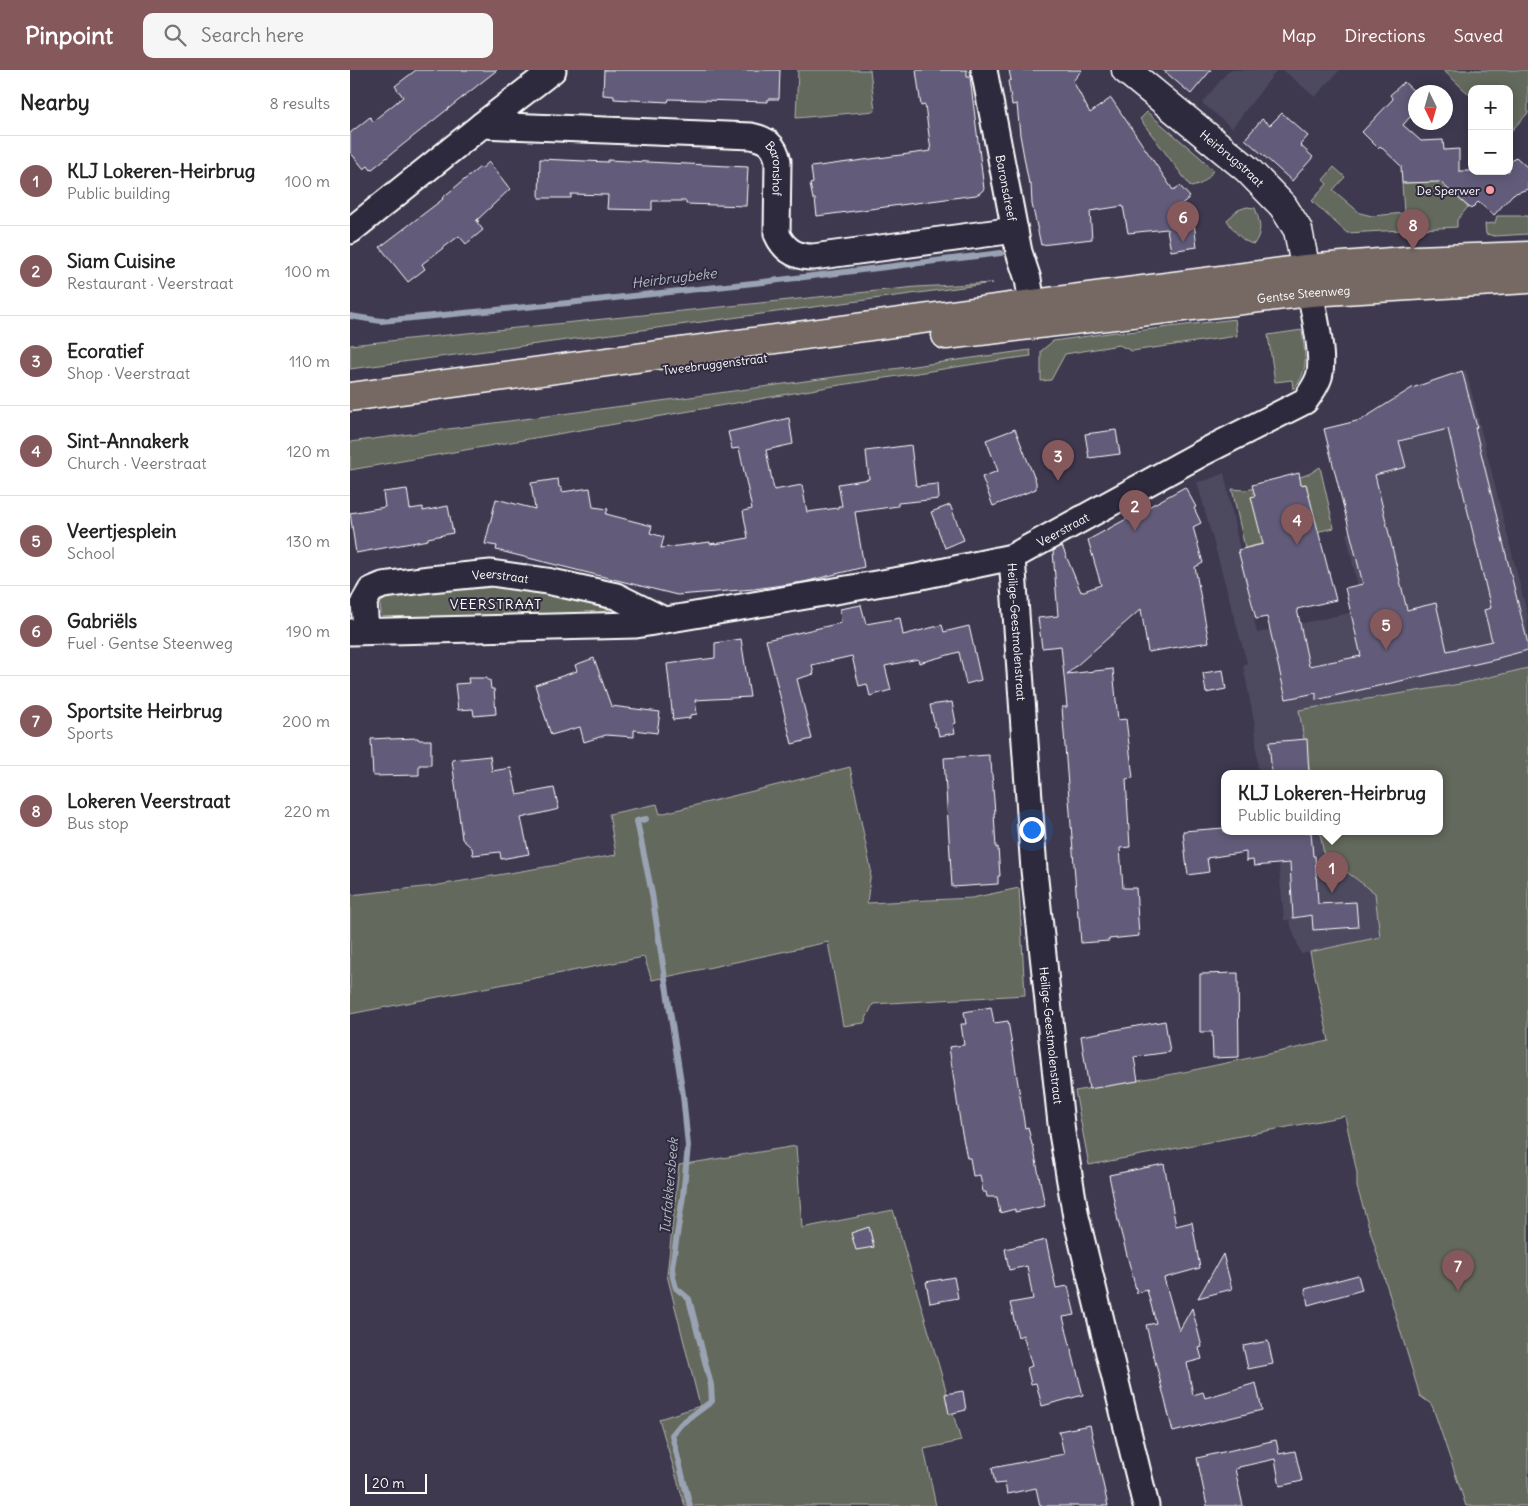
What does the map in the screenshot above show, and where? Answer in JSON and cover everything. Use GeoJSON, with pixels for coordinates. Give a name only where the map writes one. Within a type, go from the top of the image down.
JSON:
{"type":"FeatureCollection","features":[{"type":"Feature","properties":{"kind":"main road","name":"Gentse Steenweg"},"geometry":{"type":"LineString","coordinates":[[1080,319],[1403,262],[1528,256]]}},
{"type":"Feature","properties":{"kind":"main road","name":"Gentse Steenweg"},"geometry":{"type":"LineString","coordinates":[[1032,304],[1308,280],[1528,279]]}},
{"type":"Feature","properties":{"kind":"main road","name":"Tweebruggenstraat"},"geometry":{"type":"LineString","coordinates":[[350,397],[1032,304]]}},
{"type":"Feature","properties":{"kind":"main road","name":"Tweebruggenstraat"},"geometry":{"type":"LineString","coordinates":[[350,413],[653,372],[1080,319]]}},
{"type":"Feature","properties":{"kind":"street"},"geometry":{"type":"LineString","coordinates":[[350,230],[554,70]]}},
{"type":"Feature","properties":{"kind":"street","name":"Baronsdreef"},"geometry":{"type":"LineString","coordinates":[[984,70],[1015,230],[1032,304]]}},
{"type":"Feature","properties":{"kind":"street","name":"Heirbrugstraat"},"geometry":{"type":"LineString","coordinates":[[1126,70],[1247,169],[1283,206],[1298,230],[1308,280]]}},
{"type":"Feature","properties":{"kind":"street","name":"Baronshof"},"geometry":{"type":"LineString","coordinates":[[482,125],[741,135],[759,138],[772,146],[778,161],[777,234],[780,241],[790,251],[805,257],[1015,230]]}},
{"type":"Feature","properties":{"kind":"street","name":"Veerstraat"},"geometry":{"type":"LineString","coordinates":[[664,620],[616,596],[548,581],[491,573],[430,579],[383,586],[371,590],[364,602],[358,631],[636,625],[907,579],[1012,558],[1204,452],[1305,401],[1315,387],[1320,375],[1318,332],[1308,280]]}},
{"type":"Feature","properties":{"kind":"street","name":"Heilige-Geestmolenstraat"},"geometry":{"type":"LineString","coordinates":[[1012,558],[1035,887],[1062,1133],[1076,1217],[1146,1506]]}},
{"type":"Feature","properties":{"kind":"shaded area"},"geometry":{"type":"Polygon","coordinates":[[[1229,70],[1277,70],[1232,128],[1202,103],[1229,70]]]}},
{"type":"Feature","properties":{"kind":"shaded area"},"geometry":{"type":"Polygon","coordinates":[[[1283,70],[1340,70],[1315,97],[1283,70]]]}},
{"type":"Feature","properties":{"kind":"shaded area"},"geometry":{"type":"Polygon","coordinates":[[[1466,370],[1528,617],[1528,906],[1301,954],[1289,920],[1284,920],[1277,848],[1263,850],[1262,835],[1443,835],[1443,770],[1258,770],[1255,726],[1243,665],[1247,663],[1197,482],[1224,473],[1257,633],[1363,610],[1346,533],[1350,532],[1324,429],[1361,420],[1412,388],[1466,370]]]}},
{"type":"Feature","properties":{"kind":"green space"},"geometry":{"type":"Polygon","coordinates":[[[798,70],[870,70],[875,111],[796,118],[798,70]]]}},
{"type":"Feature","properties":{"kind":"green space"},"geometry":{"type":"Polygon","coordinates":[[[1443,70],[1528,70],[1528,113],[1513,129],[1513,85],[1468,85],[1468,93],[1443,70]]]}},
{"type":"Feature","properties":{"kind":"green space"},"geometry":{"type":"Polygon","coordinates":[[[1147,112],[1213,170],[1204,182],[1191,187],[1140,119],[1147,112]]]}},
{"type":"Feature","properties":{"kind":"green space"},"geometry":{"type":"Polygon","coordinates":[[[1334,167],[1345,177],[1333,190],[1360,213],[1372,216],[1404,213],[1402,183],[1427,182],[1459,173],[1454,194],[1468,207],[1457,220],[1457,227],[1347,233],[1312,201],[1327,184],[1323,180],[1334,167]]]}},
{"type":"Feature","properties":{"kind":"green space"},"geometry":{"type":"Polygon","coordinates":[[[1247,207],[1255,208],[1259,222],[1260,231],[1254,244],[1242,239],[1227,220],[1238,210],[1247,207]]]}},
{"type":"Feature","properties":{"kind":"green space"},"geometry":{"type":"Polygon","coordinates":[[[1497,216],[1528,216],[1528,234],[1495,236],[1486,234],[1485,224],[1495,223],[1497,216]]]}},
{"type":"Feature","properties":{"kind":"green space"},"geometry":{"type":"Polygon","coordinates":[[[993,283],[350,369],[350,345],[916,287],[993,283]]]}},
{"type":"Feature","properties":{"kind":"green space"},"geometry":{"type":"Polygon","coordinates":[[[1235,319],[1237,336],[1132,351],[1119,345],[1065,354],[1051,380],[1041,381],[1041,351],[1053,341],[1235,319]]]}},
{"type":"Feature","properties":{"kind":"green space"},"geometry":{"type":"Polygon","coordinates":[[[1302,330],[1305,354],[1304,368],[1299,382],[1293,389],[1292,380],[1275,382],[1268,335],[1302,330]]]}},
{"type":"Feature","properties":{"kind":"green space"},"geometry":{"type":"Polygon","coordinates":[[[1030,350],[1031,356],[834,386],[350,470],[350,442],[1030,350]]]}},
{"type":"Feature","properties":{"kind":"green space"},"geometry":{"type":"Polygon","coordinates":[[[1320,467],[1334,528],[1311,533],[1307,487],[1305,484],[1299,485],[1297,478],[1309,474],[1320,467]]]}},
{"type":"Feature","properties":{"kind":"green space"},"geometry":{"type":"Polygon","coordinates":[[[1256,488],[1258,495],[1251,497],[1269,542],[1245,548],[1232,489],[1245,490],[1256,488]]]}},
{"type":"Feature","properties":{"kind":"green space"},"geometry":{"type":"Polygon","coordinates":[[[502,583],[570,597],[626,616],[384,620],[381,614],[380,604],[387,596],[502,583]]]}},
{"type":"Feature","properties":{"kind":"green space"},"geometry":{"type":"Polygon","coordinates":[[[1528,668],[1528,1506],[1466,1506],[1433,1408],[1431,1404],[1420,1396],[1357,1187],[1357,1173],[1345,1116],[1089,1165],[1075,1091],[1184,1072],[1329,1041],[1310,952],[1380,937],[1375,893],[1324,855],[1321,835],[1443,835],[1443,770],[1309,770],[1299,710],[1460,684],[1528,668]]]}},
{"type":"Feature","properties":{"kind":"green space"},"geometry":{"type":"Polygon","coordinates":[[[850,767],[871,870],[867,903],[972,898],[1019,888],[1025,995],[873,1004],[864,1023],[843,1026],[828,942],[652,980],[644,957],[350,1014],[350,895],[433,886],[616,855],[609,814],[657,804],[660,814],[850,767]]]}},
{"type":"Feature","properties":{"kind":"green space"},"geometry":{"type":"Polygon","coordinates":[[[796,1146],[802,1228],[893,1210],[961,1441],[924,1449],[936,1506],[685,1506],[659,1419],[700,1406],[667,1275],[679,1165],[796,1146]]]}},
{"type":"Feature","properties":{"kind":"building"},"geometry":{"type":"Polygon","coordinates":[[[416,70],[497,70],[371,170],[368,166],[364,169],[350,152],[350,133],[370,117],[373,121],[403,97],[395,86],[416,70]]]}},
{"type":"Feature","properties":{"kind":"building"},"geometry":{"type":"Polygon","coordinates":[[[604,70],[780,70],[779,99],[768,99],[768,102],[669,99],[668,102],[614,99],[614,96],[603,95],[604,70]]]}},
{"type":"Feature","properties":{"kind":"building"},"geometry":{"type":"Polygon","coordinates":[[[916,70],[967,70],[967,77],[970,77],[984,189],[976,195],[817,216],[815,199],[813,199],[810,184],[813,183],[811,167],[931,151],[925,105],[921,106],[916,70]]]}},
{"type":"Feature","properties":{"kind":"building"},"geometry":{"type":"Polygon","coordinates":[[[1009,70],[1082,70],[1073,81],[1090,113],[1111,98],[1173,190],[1180,186],[1190,197],[1179,206],[1193,215],[1197,247],[1171,251],[1167,229],[1128,233],[1123,206],[1090,211],[1092,239],[1041,245],[1032,204],[1031,184],[1029,184],[1020,135],[1017,104],[1012,105],[1008,81],[1011,80],[1009,70]]]}},
{"type":"Feature","properties":{"kind":"building"},"geometry":{"type":"Polygon","coordinates":[[[1163,70],[1211,70],[1191,94],[1163,70]]]}},
{"type":"Feature","properties":{"kind":"building"},"geometry":{"type":"Polygon","coordinates":[[[1404,82],[1408,86],[1408,119],[1403,125],[1421,141],[1443,140],[1444,150],[1459,149],[1459,171],[1468,171],[1468,175],[1513,175],[1513,160],[1516,157],[1528,168],[1528,189],[1513,194],[1494,215],[1478,202],[1471,209],[1440,182],[1402,183],[1401,166],[1380,146],[1378,148],[1362,132],[1393,99],[1390,95],[1404,82]]]}},
{"type":"Feature","properties":{"kind":"building"},"geometry":{"type":"Polygon","coordinates":[[[1282,113],[1308,136],[1300,145],[1313,157],[1292,181],[1245,139],[1262,119],[1270,125],[1282,113]]]}},
{"type":"Feature","properties":{"kind":"building"},"geometry":{"type":"Polygon","coordinates":[[[540,159],[608,162],[608,160],[748,167],[746,206],[686,204],[686,201],[652,201],[652,210],[607,209],[608,195],[571,194],[571,198],[539,198],[540,159]]]}},
{"type":"Feature","properties":{"kind":"building"},"geometry":{"type":"Polygon","coordinates":[[[489,162],[510,189],[476,221],[479,221],[477,222],[483,230],[466,244],[459,236],[422,264],[425,269],[408,282],[380,247],[443,199],[480,167],[481,169],[489,162]]]}},
{"type":"Feature","properties":{"kind":"building"},"geometry":{"type":"Polygon","coordinates":[[[1462,371],[1477,427],[1475,428],[1528,650],[1498,659],[1316,700],[1316,693],[1286,699],[1267,617],[1256,619],[1238,550],[1263,544],[1251,497],[1255,496],[1252,485],[1299,473],[1301,485],[1306,484],[1336,600],[1297,609],[1309,666],[1361,656],[1345,588],[1363,584],[1324,429],[1361,420],[1412,388],[1462,371]],[[1448,429],[1399,441],[1406,467],[1375,475],[1407,610],[1436,603],[1447,651],[1492,641],[1484,610],[1491,608],[1448,429]]]}},
{"type":"Feature","properties":{"kind":"building"},"geometry":{"type":"Polygon","coordinates":[[[789,418],[793,444],[766,450],[774,490],[802,485],[807,512],[842,506],[838,484],[869,479],[866,451],[911,445],[916,486],[938,484],[939,499],[898,503],[898,506],[855,512],[864,567],[804,582],[754,589],[677,595],[496,550],[497,546],[485,544],[496,499],[535,509],[531,483],[558,479],[562,492],[590,488],[593,507],[608,509],[606,514],[652,526],[650,533],[664,537],[661,548],[710,542],[710,544],[715,544],[748,538],[743,511],[752,509],[739,448],[732,449],[728,432],[789,418]]]}},
{"type":"Feature","properties":{"kind":"building"},"geometry":{"type":"Polygon","coordinates":[[[1015,429],[1036,482],[1036,489],[993,506],[982,477],[998,471],[986,440],[1015,429]]]}},
{"type":"Feature","properties":{"kind":"building"},"geometry":{"type":"Polygon","coordinates":[[[1116,430],[1120,454],[1089,458],[1085,434],[1116,430]]]}},
{"type":"Feature","properties":{"kind":"building"},"geometry":{"type":"Polygon","coordinates":[[[1185,487],[1196,507],[1194,508],[1201,523],[1193,527],[1203,563],[1195,567],[1209,642],[1148,652],[1141,609],[1067,674],[1113,669],[1118,720],[1126,719],[1133,778],[1126,779],[1130,847],[1120,848],[1123,888],[1136,888],[1139,936],[1081,943],[1062,707],[1067,707],[1061,646],[1042,648],[1038,618],[1058,616],[1053,551],[1062,546],[1081,592],[1101,585],[1088,540],[1185,487]]]}},
{"type":"Feature","properties":{"kind":"building"},"geometry":{"type":"Polygon","coordinates":[[[407,489],[410,509],[423,507],[423,511],[448,506],[453,533],[428,538],[428,540],[356,553],[350,513],[385,507],[383,492],[407,489]]]}},
{"type":"Feature","properties":{"kind":"building"},"geometry":{"type":"Polygon","coordinates":[[[950,505],[964,540],[945,548],[931,512],[950,505]]]}},
{"type":"Feature","properties":{"kind":"building"},"geometry":{"type":"Polygon","coordinates":[[[861,605],[866,624],[900,618],[903,635],[942,625],[944,632],[969,626],[981,680],[966,684],[959,652],[919,663],[918,659],[885,666],[891,690],[870,696],[867,684],[859,686],[852,656],[812,665],[814,674],[797,679],[812,739],[792,744],[766,640],[841,623],[840,609],[861,605]]]}},
{"type":"Feature","properties":{"kind":"building"},"geometry":{"type":"Polygon","coordinates":[[[741,639],[750,697],[695,700],[697,714],[690,715],[690,718],[673,720],[667,664],[715,658],[715,643],[741,639]]]}},
{"type":"Feature","properties":{"kind":"building"},"geometry":{"type":"Polygon","coordinates":[[[594,658],[611,706],[660,712],[657,733],[634,730],[634,737],[606,735],[584,742],[580,727],[551,735],[535,685],[577,671],[575,665],[594,658]]]}},
{"type":"Feature","properties":{"kind":"building"},"geometry":{"type":"Polygon","coordinates":[[[1223,670],[1226,689],[1206,693],[1203,673],[1223,670]]]}},
{"type":"Feature","properties":{"kind":"building"},"geometry":{"type":"Polygon","coordinates":[[[468,678],[487,678],[487,680],[490,680],[491,689],[494,689],[496,714],[474,716],[473,709],[458,710],[455,684],[469,683],[468,678]]]}},
{"type":"Feature","properties":{"kind":"building"},"geometry":{"type":"Polygon","coordinates":[[[952,702],[956,723],[953,724],[955,733],[939,736],[930,705],[952,702]]]}},
{"type":"Feature","properties":{"kind":"building"},"geometry":{"type":"Polygon","coordinates":[[[371,739],[431,740],[431,765],[419,765],[419,775],[373,776],[371,739]]]}},
{"type":"Feature","properties":{"kind":"building"},"geometry":{"type":"Polygon","coordinates":[[[1307,739],[1309,770],[1272,770],[1269,742],[1307,739]]]}},
{"type":"Feature","properties":{"kind":"building"},"geometry":{"type":"Polygon","coordinates":[[[989,755],[995,813],[996,848],[998,847],[1000,876],[998,876],[998,884],[952,887],[944,758],[989,755]]]}},
{"type":"Feature","properties":{"kind":"building"},"geometry":{"type":"Polygon","coordinates":[[[490,756],[492,771],[511,768],[517,795],[554,788],[559,809],[521,818],[529,854],[501,859],[500,852],[473,855],[472,848],[462,839],[452,760],[490,756]]]}},
{"type":"Feature","properties":{"kind":"building"},"geometry":{"type":"Polygon","coordinates":[[[1221,828],[1221,835],[1311,835],[1313,856],[1315,856],[1318,904],[1356,902],[1358,927],[1313,930],[1312,915],[1293,918],[1290,863],[1254,866],[1253,860],[1246,861],[1246,852],[1207,858],[1209,872],[1188,875],[1183,831],[1221,828]]]}},
{"type":"Feature","properties":{"kind":"building"},"geometry":{"type":"Polygon","coordinates":[[[1238,973],[1239,1057],[1213,1058],[1212,1032],[1200,1032],[1200,974],[1238,973]]]}},
{"type":"Feature","properties":{"kind":"building"},"geometry":{"type":"Polygon","coordinates":[[[991,1007],[994,1023],[1008,1021],[1025,1128],[1028,1127],[1033,1145],[1045,1206],[1015,1212],[1015,1209],[1000,1213],[997,1197],[987,1197],[986,1192],[983,1192],[980,1175],[973,1176],[961,1128],[949,1047],[964,1045],[961,1024],[966,1024],[964,1012],[991,1007]]]}},
{"type":"Feature","properties":{"kind":"building"},"geometry":{"type":"Polygon","coordinates":[[[1165,1021],[1170,1052],[1134,1057],[1138,1081],[1089,1089],[1081,1036],[1165,1021]]]}},
{"type":"Feature","properties":{"kind":"building"},"geometry":{"type":"Polygon","coordinates":[[[1164,1164],[1176,1226],[1192,1222],[1200,1268],[1164,1278],[1179,1331],[1192,1308],[1202,1347],[1199,1348],[1202,1359],[1187,1363],[1193,1395],[1203,1392],[1205,1398],[1256,1383],[1262,1410],[1173,1432],[1146,1325],[1156,1323],[1147,1290],[1137,1293],[1118,1221],[1109,1175],[1164,1164]]]}},
{"type":"Feature","properties":{"kind":"building"},"geometry":{"type":"Polygon","coordinates":[[[869,1227],[874,1247],[856,1250],[851,1233],[869,1227]]]}},
{"type":"Feature","properties":{"kind":"building"},"geometry":{"type":"Polygon","coordinates":[[[1046,1240],[1056,1288],[1068,1286],[1075,1315],[1063,1317],[1083,1395],[1042,1406],[1036,1383],[1031,1384],[1027,1368],[1032,1366],[1023,1335],[1018,1337],[1010,1303],[1033,1299],[1027,1266],[1009,1270],[1005,1249],[1046,1240]]]}},
{"type":"Feature","properties":{"kind":"building"},"geometry":{"type":"Polygon","coordinates":[[[1223,1254],[1232,1289],[1198,1298],[1223,1254]]]}},
{"type":"Feature","properties":{"kind":"building"},"geometry":{"type":"Polygon","coordinates":[[[1358,1275],[1362,1290],[1308,1305],[1305,1289],[1358,1275]]]}},
{"type":"Feature","properties":{"kind":"building"},"geometry":{"type":"Polygon","coordinates":[[[954,1277],[958,1298],[930,1303],[926,1282],[954,1277]]]}},
{"type":"Feature","properties":{"kind":"building"},"geometry":{"type":"Polygon","coordinates":[[[1268,1341],[1273,1364],[1248,1369],[1243,1346],[1268,1341]]]}},
{"type":"Feature","properties":{"kind":"building"},"geometry":{"type":"Polygon","coordinates":[[[963,1391],[966,1410],[949,1414],[945,1394],[963,1391]]]}},
{"type":"Feature","properties":{"kind":"building"},"geometry":{"type":"Polygon","coordinates":[[[1090,1425],[1108,1506],[1040,1506],[1036,1488],[1007,1494],[1005,1483],[995,1484],[992,1468],[1064,1454],[1059,1431],[1090,1425]]]}},
{"type":"Feature","properties":{"kind":"building"},"geometry":{"type":"Polygon","coordinates":[[[1276,1440],[1279,1454],[1295,1451],[1302,1481],[1280,1486],[1275,1459],[1239,1467],[1235,1469],[1243,1506],[1207,1506],[1197,1458],[1276,1440]]]}},
{"type":"Feature","properties":{"kind":"waterway","name":"Heirbrugbeke"},"geometry":{"type":"LineString","coordinates":[[350,316],[381,321],[568,303],[763,282],[1001,253]]}},
{"type":"Feature","properties":{"kind":"waterway","name":"Turfakkersbeek"},"geometry":{"type":"LineString","coordinates":[[646,819],[637,821],[652,894],[683,1095],[688,1146],[683,1196],[672,1267],[673,1277],[676,1288],[689,1299],[711,1385],[712,1401],[681,1424],[672,1435],[690,1506]]}},
{"type":"Feature","properties":{"kind":"place","name":"De Sperwer"},"geometry":{"type":"Point","coordinates":[1490,190]}},
{"type":"Feature","properties":{"kind":"place","name":"Gabriëls"},"geometry":{"type":"Point","coordinates":[1183,242]}},
{"type":"Feature","properties":{"kind":"place","name":"Lokeren Veerstraat"},"geometry":{"type":"Point","coordinates":[1413,250]}},
{"type":"Feature","properties":{"kind":"place","name":"Ecoratief"},"geometry":{"type":"Point","coordinates":[1058,481]}},
{"type":"Feature","properties":{"kind":"place","name":"Siam Cuisine"},"geometry":{"type":"Point","coordinates":[1135,531]}},
{"type":"Feature","properties":{"kind":"place","name":"Sint-Annakerk"},"geometry":{"type":"Point","coordinates":[1297,545]}},
{"type":"Feature","properties":{"kind":"place","name":"Veertjesplein"},"geometry":{"type":"Point","coordinates":[1386,650]}},
{"type":"Feature","properties":{"kind":"place","name":"KLJ Lokeren-Heirbrug"},"geometry":{"type":"Point","coordinates":[1332,893]}},
{"type":"Feature","properties":{"kind":"place","name":"Sportsite Heirbrug"},"geometry":{"type":"Point","coordinates":[1458,1291]}},
{"type":"Feature","properties":{"kind":"district","name":"VEERSTRAAT"},"geometry":{"type":"Point","coordinates":[496,604]}}]}
